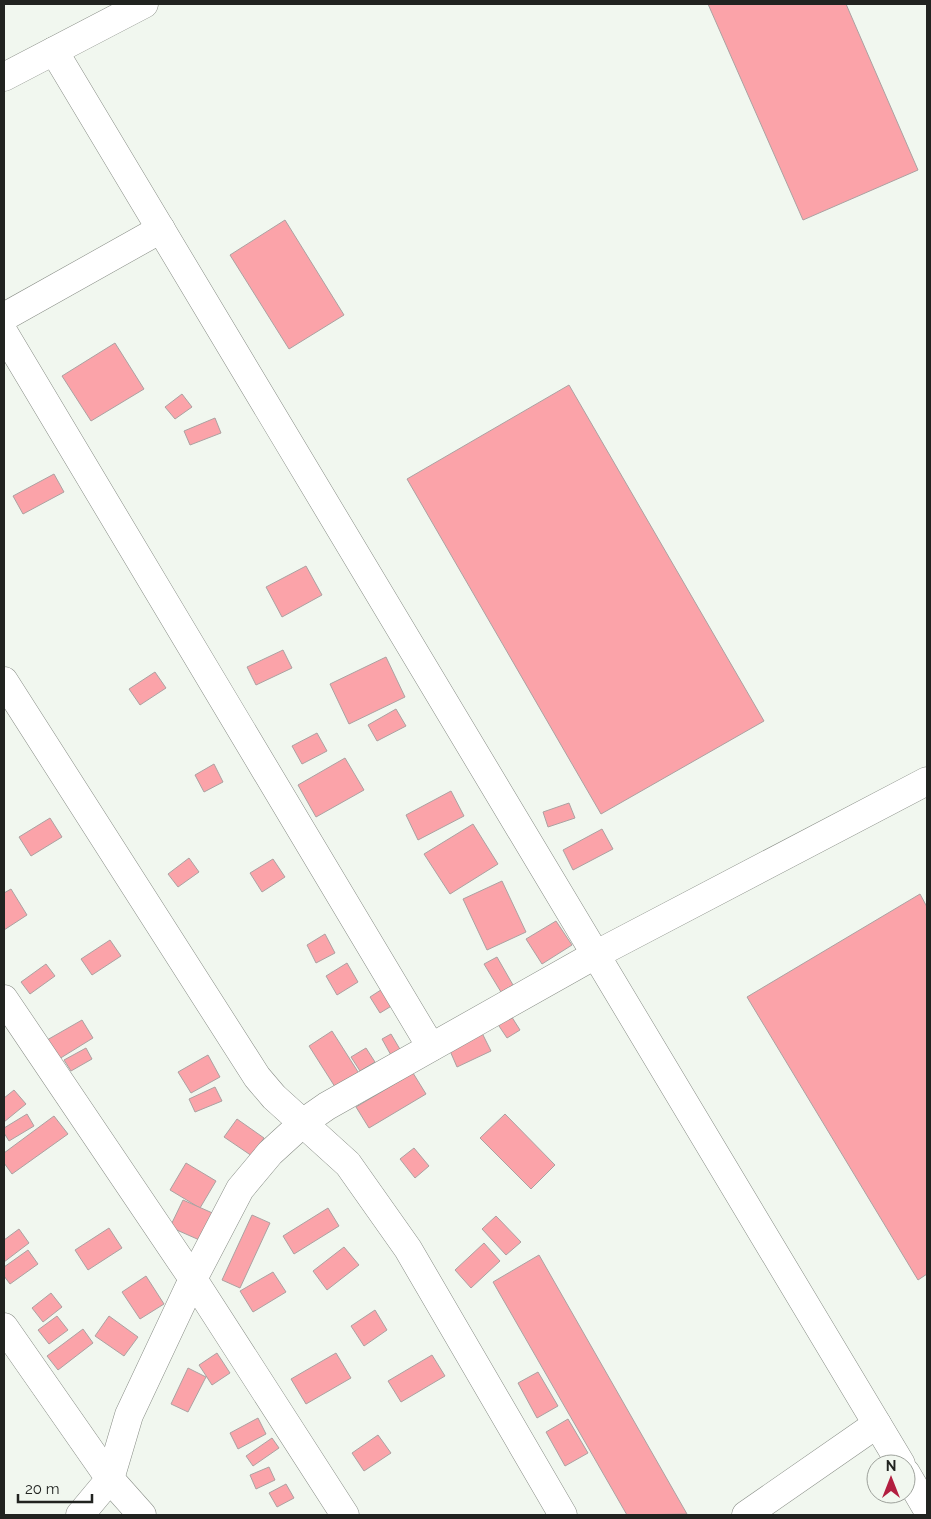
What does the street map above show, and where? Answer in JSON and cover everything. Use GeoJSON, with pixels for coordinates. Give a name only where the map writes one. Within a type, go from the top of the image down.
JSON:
{"type":"FeatureCollection","features":[{"type":"Feature","properties":{"kind":"street"},"geometry":{"type":"LineString","coordinates":[[4,77],[144,4]]}},
{"type":"Feature","properties":{"kind":"street"},"geometry":{"type":"LineString","coordinates":[[54,50],[894,1454]]}},
{"type":"Feature","properties":{"kind":"street"},"geometry":{"type":"LineString","coordinates":[[4,317],[161,229]]}},
{"type":"Feature","properties":{"kind":"street"},"geometry":{"type":"LineString","coordinates":[[4,333],[431,1047]]}},
{"type":"Feature","properties":{"kind":"street"},"geometry":{"type":"LineString","coordinates":[[4,681],[257,1077],[274,1097],[304,1122],[348,1164],[408,1249],[563,1515]]}},
{"type":"Feature","properties":{"kind":"street"},"geometry":{"type":"LineString","coordinates":[[80,1515],[110,1479],[129,1415],[193,1279],[240,1189],[270,1153],[304,1122],[327,1106],[595,955],[927,780]]}},
{"type":"Feature","properties":{"kind":"street"},"geometry":{"type":"LineString","coordinates":[[4,999],[193,1279],[346,1515]]}},
{"type":"Feature","properties":{"kind":"street"},"geometry":{"type":"LineString","coordinates":[[4,1327],[110,1479],[142,1515]]}},
{"type":"Feature","properties":{"kind":"street"},"geometry":{"type":"LineString","coordinates":[[746,1515],[877,1424]]}},
{"type":"Feature","properties":{"kind":"street"},"geometry":{"type":"LineString","coordinates":[[916,1490],[927,1509]]}},
{"type":"Feature","properties":{"kind":"building"},"geometry":{"type":"Polygon","coordinates":[[[708,4],[846,4],[918,170],[803,220],[708,4]]]}},
{"type":"Feature","properties":{"kind":"building"},"geometry":{"type":"Polygon","coordinates":[[[285,220],[344,315],[289,349],[230,255],[285,220]]]}},
{"type":"Feature","properties":{"kind":"building"},"geometry":{"type":"Polygon","coordinates":[[[115,343],[144,389],[91,421],[62,376],[115,343]]]}},
{"type":"Feature","properties":{"kind":"building"},"geometry":{"type":"Polygon","coordinates":[[[569,385],[764,721],[601,814],[407,479],[569,385]]]}},
{"type":"Feature","properties":{"kind":"building"},"geometry":{"type":"Polygon","coordinates":[[[182,394],[192,407],[175,419],[165,407],[182,394]]]}},
{"type":"Feature","properties":{"kind":"building"},"geometry":{"type":"Polygon","coordinates":[[[215,418],[221,433],[190,445],[184,431],[215,418]]]}},
{"type":"Feature","properties":{"kind":"building"},"geometry":{"type":"Polygon","coordinates":[[[54,474],[64,492],[23,514],[13,496],[54,474]]]}},
{"type":"Feature","properties":{"kind":"building"},"geometry":{"type":"Polygon","coordinates":[[[306,566],[322,595],[282,617],[266,587],[306,566]]]}},
{"type":"Feature","properties":{"kind":"building"},"geometry":{"type":"Polygon","coordinates":[[[283,650],[292,668],[256,685],[247,667],[283,650]]]}},
{"type":"Feature","properties":{"kind":"building"},"geometry":{"type":"Polygon","coordinates":[[[386,657],[405,697],[349,724],[330,684],[386,657]]]}},
{"type":"Feature","properties":{"kind":"building"},"geometry":{"type":"Polygon","coordinates":[[[155,672],[166,688],[140,705],[129,689],[155,672]]]}},
{"type":"Feature","properties":{"kind":"building"},"geometry":{"type":"Polygon","coordinates":[[[396,709],[406,726],[377,741],[368,725],[396,709]]]}},
{"type":"Feature","properties":{"kind":"building"},"geometry":{"type":"Polygon","coordinates":[[[317,733],[327,751],[302,764],[292,746],[317,733]]]}},
{"type":"Feature","properties":{"kind":"building"},"geometry":{"type":"Polygon","coordinates":[[[345,758],[364,790],[316,817],[298,785],[345,758]]]}},
{"type":"Feature","properties":{"kind":"building"},"geometry":{"type":"Polygon","coordinates":[[[214,764],[223,782],[204,792],[195,775],[214,764]]]}},
{"type":"Feature","properties":{"kind":"building"},"geometry":{"type":"Polygon","coordinates":[[[451,791],[464,816],[418,840],[406,815],[451,791]]]}},
{"type":"Feature","properties":{"kind":"building"},"geometry":{"type":"Polygon","coordinates":[[[569,803],[575,818],[548,827],[543,812],[569,803]]]}},
{"type":"Feature","properties":{"kind":"building"},"geometry":{"type":"Polygon","coordinates":[[[50,818],[62,837],[31,856],[19,837],[50,818]]]}},
{"type":"Feature","properties":{"kind":"building"},"geometry":{"type":"Polygon","coordinates":[[[473,824],[498,864],[450,894],[424,854],[473,824]]]}},
{"type":"Feature","properties":{"kind":"building"},"geometry":{"type":"Polygon","coordinates":[[[602,829],[613,849],[573,870],[563,850],[602,829]]]}},
{"type":"Feature","properties":{"kind":"building"},"geometry":{"type":"Polygon","coordinates":[[[189,858],[199,872],[178,887],[168,874],[189,858]]]}},
{"type":"Feature","properties":{"kind":"building"},"geometry":{"type":"Polygon","coordinates":[[[273,859],[285,877],[262,892],[250,873],[273,859]]]}},
{"type":"Feature","properties":{"kind":"building"},"geometry":{"type":"Polygon","coordinates":[[[502,881],[526,932],[487,950],[463,899],[502,881]]]}},
{"type":"Feature","properties":{"kind":"building"},"geometry":{"type":"Polygon","coordinates":[[[11,889],[27,915],[4,930],[4,893],[11,889]]]}},
{"type":"Feature","properties":{"kind":"building"},"geometry":{"type":"Polygon","coordinates":[[[920,894],[927,907],[927,1274],[918,1280],[747,997],[920,894]]]}},
{"type":"Feature","properties":{"kind":"building"},"geometry":{"type":"Polygon","coordinates":[[[556,921],[572,945],[542,964],[526,939],[556,921]]]}},
{"type":"Feature","properties":{"kind":"building"},"geometry":{"type":"Polygon","coordinates":[[[325,934],[335,953],[316,963],[307,945],[325,934]]]}},
{"type":"Feature","properties":{"kind":"building"},"geometry":{"type":"Polygon","coordinates":[[[110,940],[121,956],[92,975],[81,959],[110,940]]]}},
{"type":"Feature","properties":{"kind":"building"},"geometry":{"type":"Polygon","coordinates":[[[497,957],[513,985],[501,992],[484,964],[497,957]]]}},
{"type":"Feature","properties":{"kind":"building"},"geometry":{"type":"Polygon","coordinates":[[[347,963],[358,982],[337,995],[326,976],[347,963]]]}},
{"type":"Feature","properties":{"kind":"building"},"geometry":{"type":"Polygon","coordinates":[[[46,964],[55,976],[30,994],[21,982],[46,964]]]}},
{"type":"Feature","properties":{"kind":"building"},"geometry":{"type":"Polygon","coordinates":[[[387,986],[398,1002],[380,1013],[370,997],[387,986]]]}},
{"type":"Feature","properties":{"kind":"building"},"geometry":{"type":"Polygon","coordinates":[[[508,1011],[520,1030],[507,1038],[495,1020],[508,1011]]]}},
{"type":"Feature","properties":{"kind":"building"},"geometry":{"type":"Polygon","coordinates":[[[82,1020],[93,1038],[59,1059],[47,1040],[82,1020]]]}},
{"type":"Feature","properties":{"kind":"building"},"geometry":{"type":"Polygon","coordinates":[[[480,1029],[491,1051],[457,1067],[447,1044],[480,1029]]]}},
{"type":"Feature","properties":{"kind":"building"},"geometry":{"type":"Polygon","coordinates":[[[332,1031],[360,1075],[337,1090],[309,1046],[332,1031]]]}},
{"type":"Feature","properties":{"kind":"building"},"geometry":{"type":"Polygon","coordinates":[[[391,1034],[401,1051],[392,1057],[382,1039],[391,1034]]]}},
{"type":"Feature","properties":{"kind":"building"},"geometry":{"type":"Polygon","coordinates":[[[86,1048],[92,1059],[71,1071],[64,1060],[86,1048]]]}},
{"type":"Feature","properties":{"kind":"building"},"geometry":{"type":"Polygon","coordinates":[[[366,1048],[375,1062],[360,1071],[351,1057],[366,1048]]]}},
{"type":"Feature","properties":{"kind":"building"},"geometry":{"type":"Polygon","coordinates":[[[208,1055],[220,1077],[191,1093],[178,1072],[208,1055]]]}},
{"type":"Feature","properties":{"kind":"building"},"geometry":{"type":"Polygon","coordinates":[[[413,1073],[426,1094],[369,1128],[356,1107],[413,1073]]]}},
{"type":"Feature","properties":{"kind":"building"},"geometry":{"type":"Polygon","coordinates":[[[215,1087],[222,1101],[195,1112],[189,1099],[215,1087]]]}},
{"type":"Feature","properties":{"kind":"building"},"geometry":{"type":"Polygon","coordinates":[[[14,1090],[26,1104],[4,1122],[4,1098],[14,1090]]]}},
{"type":"Feature","properties":{"kind":"building"},"geometry":{"type":"Polygon","coordinates":[[[27,1114],[34,1126],[9,1141],[4,1133],[4,1128],[27,1114]]]}},
{"type":"Feature","properties":{"kind":"building"},"geometry":{"type":"Polygon","coordinates":[[[505,1114],[555,1165],[531,1189],[480,1138],[505,1114]]]}},
{"type":"Feature","properties":{"kind":"building"},"geometry":{"type":"Polygon","coordinates":[[[54,1116],[68,1134],[12,1174],[4,1163],[4,1153],[54,1116]]]}},
{"type":"Feature","properties":{"kind":"building"},"geometry":{"type":"Polygon","coordinates":[[[237,1119],[264,1138],[252,1156],[224,1137],[237,1119]]]}},
{"type":"Feature","properties":{"kind":"building"},"geometry":{"type":"Polygon","coordinates":[[[414,1148],[429,1166],[415,1178],[400,1159],[414,1148]]]}},
{"type":"Feature","properties":{"kind":"building"},"geometry":{"type":"Polygon","coordinates":[[[186,1163],[216,1181],[200,1208],[170,1190],[186,1163]]]}},
{"type":"Feature","properties":{"kind":"building"},"geometry":{"type":"Polygon","coordinates":[[[183,1200],[217,1215],[204,1242],[170,1227],[183,1200]]]}},
{"type":"Feature","properties":{"kind":"building"},"geometry":{"type":"Polygon","coordinates":[[[328,1208],[339,1226],[294,1254],[283,1236],[328,1208]]]}},
{"type":"Feature","properties":{"kind":"building"},"geometry":{"type":"Polygon","coordinates":[[[252,1215],[270,1223],[240,1288],[222,1280],[252,1215]]]}},
{"type":"Feature","properties":{"kind":"building"},"geometry":{"type":"Polygon","coordinates":[[[496,1216],[521,1242],[506,1255],[482,1229],[496,1216]]]}},
{"type":"Feature","properties":{"kind":"building"},"geometry":{"type":"Polygon","coordinates":[[[109,1228],[122,1248],[88,1270],[75,1250],[109,1228]]]}},
{"type":"Feature","properties":{"kind":"building"},"geometry":{"type":"Polygon","coordinates":[[[19,1229],[29,1243],[4,1262],[4,1240],[19,1229]]]}},
{"type":"Feature","properties":{"kind":"building"},"geometry":{"type":"Polygon","coordinates":[[[484,1243],[500,1261],[471,1288],[455,1270],[484,1243]]]}},
{"type":"Feature","properties":{"kind":"building"},"geometry":{"type":"Polygon","coordinates":[[[344,1247],[359,1265],[327,1290],[313,1271],[344,1247]]]}},
{"type":"Feature","properties":{"kind":"building"},"geometry":{"type":"Polygon","coordinates":[[[28,1250],[38,1264],[10,1284],[4,1276],[4,1267],[28,1250]]]}},
{"type":"Feature","properties":{"kind":"building"},"geometry":{"type":"Polygon","coordinates":[[[539,1255],[687,1514],[627,1515],[493,1282],[539,1255]]]}},
{"type":"Feature","properties":{"kind":"building"},"geometry":{"type":"Polygon","coordinates":[[[273,1272],[286,1292],[253,1312],[240,1291],[273,1272]]]}},
{"type":"Feature","properties":{"kind":"building"},"geometry":{"type":"Polygon","coordinates":[[[146,1276],[164,1304],[140,1319],[122,1292],[146,1276]]]}},
{"type":"Feature","properties":{"kind":"building"},"geometry":{"type":"Polygon","coordinates":[[[51,1293],[62,1307],[43,1322],[32,1308],[51,1293]]]}},
{"type":"Feature","properties":{"kind":"building"},"geometry":{"type":"Polygon","coordinates":[[[375,1310],[387,1330],[364,1346],[351,1326],[375,1310]]]}},
{"type":"Feature","properties":{"kind":"building"},"geometry":{"type":"Polygon","coordinates":[[[57,1316],[68,1330],[49,1344],[38,1330],[57,1316]]]}},
{"type":"Feature","properties":{"kind":"building"},"geometry":{"type":"Polygon","coordinates":[[[109,1316],[138,1337],[124,1356],[95,1336],[109,1316]]]}},
{"type":"Feature","properties":{"kind":"building"},"geometry":{"type":"Polygon","coordinates":[[[83,1329],[93,1343],[58,1370],[47,1356],[83,1329]]]}},
{"type":"Feature","properties":{"kind":"building"},"geometry":{"type":"Polygon","coordinates":[[[217,1353],[230,1373],[212,1385],[199,1365],[217,1353]]]}},
{"type":"Feature","properties":{"kind":"building"},"geometry":{"type":"Polygon","coordinates":[[[336,1353],[351,1378],[306,1404],[291,1379],[336,1353]]]}},
{"type":"Feature","properties":{"kind":"building"},"geometry":{"type":"Polygon","coordinates":[[[432,1355],[445,1376],[401,1402],[388,1381],[432,1355]]]}},
{"type":"Feature","properties":{"kind":"building"},"geometry":{"type":"Polygon","coordinates":[[[188,1368],[206,1377],[188,1412],[171,1404],[188,1368]]]}},
{"type":"Feature","properties":{"kind":"building"},"geometry":{"type":"Polygon","coordinates":[[[538,1372],[558,1406],[537,1418],[518,1383],[538,1372]]]}},
{"type":"Feature","properties":{"kind":"building"},"geometry":{"type":"Polygon","coordinates":[[[258,1418],[266,1434],[238,1449],[230,1433],[258,1418]]]}},
{"type":"Feature","properties":{"kind":"building"},"geometry":{"type":"Polygon","coordinates":[[[568,1419],[588,1453],[565,1466],[546,1432],[568,1419]]]}},
{"type":"Feature","properties":{"kind":"building"},"geometry":{"type":"Polygon","coordinates":[[[378,1435],[391,1453],[364,1471],[352,1453],[378,1435]]]}},
{"type":"Feature","properties":{"kind":"building"},"geometry":{"type":"Polygon","coordinates":[[[272,1438],[279,1448],[253,1466],[246,1456],[272,1438]]]}},
{"type":"Feature","properties":{"kind":"building"},"geometry":{"type":"Polygon","coordinates":[[[269,1467],[275,1480],[256,1489],[250,1475],[269,1467]]]}},
{"type":"Feature","properties":{"kind":"building"},"geometry":{"type":"Polygon","coordinates":[[[286,1484],[294,1498],[277,1507],[269,1493],[286,1484]]]}}]}
